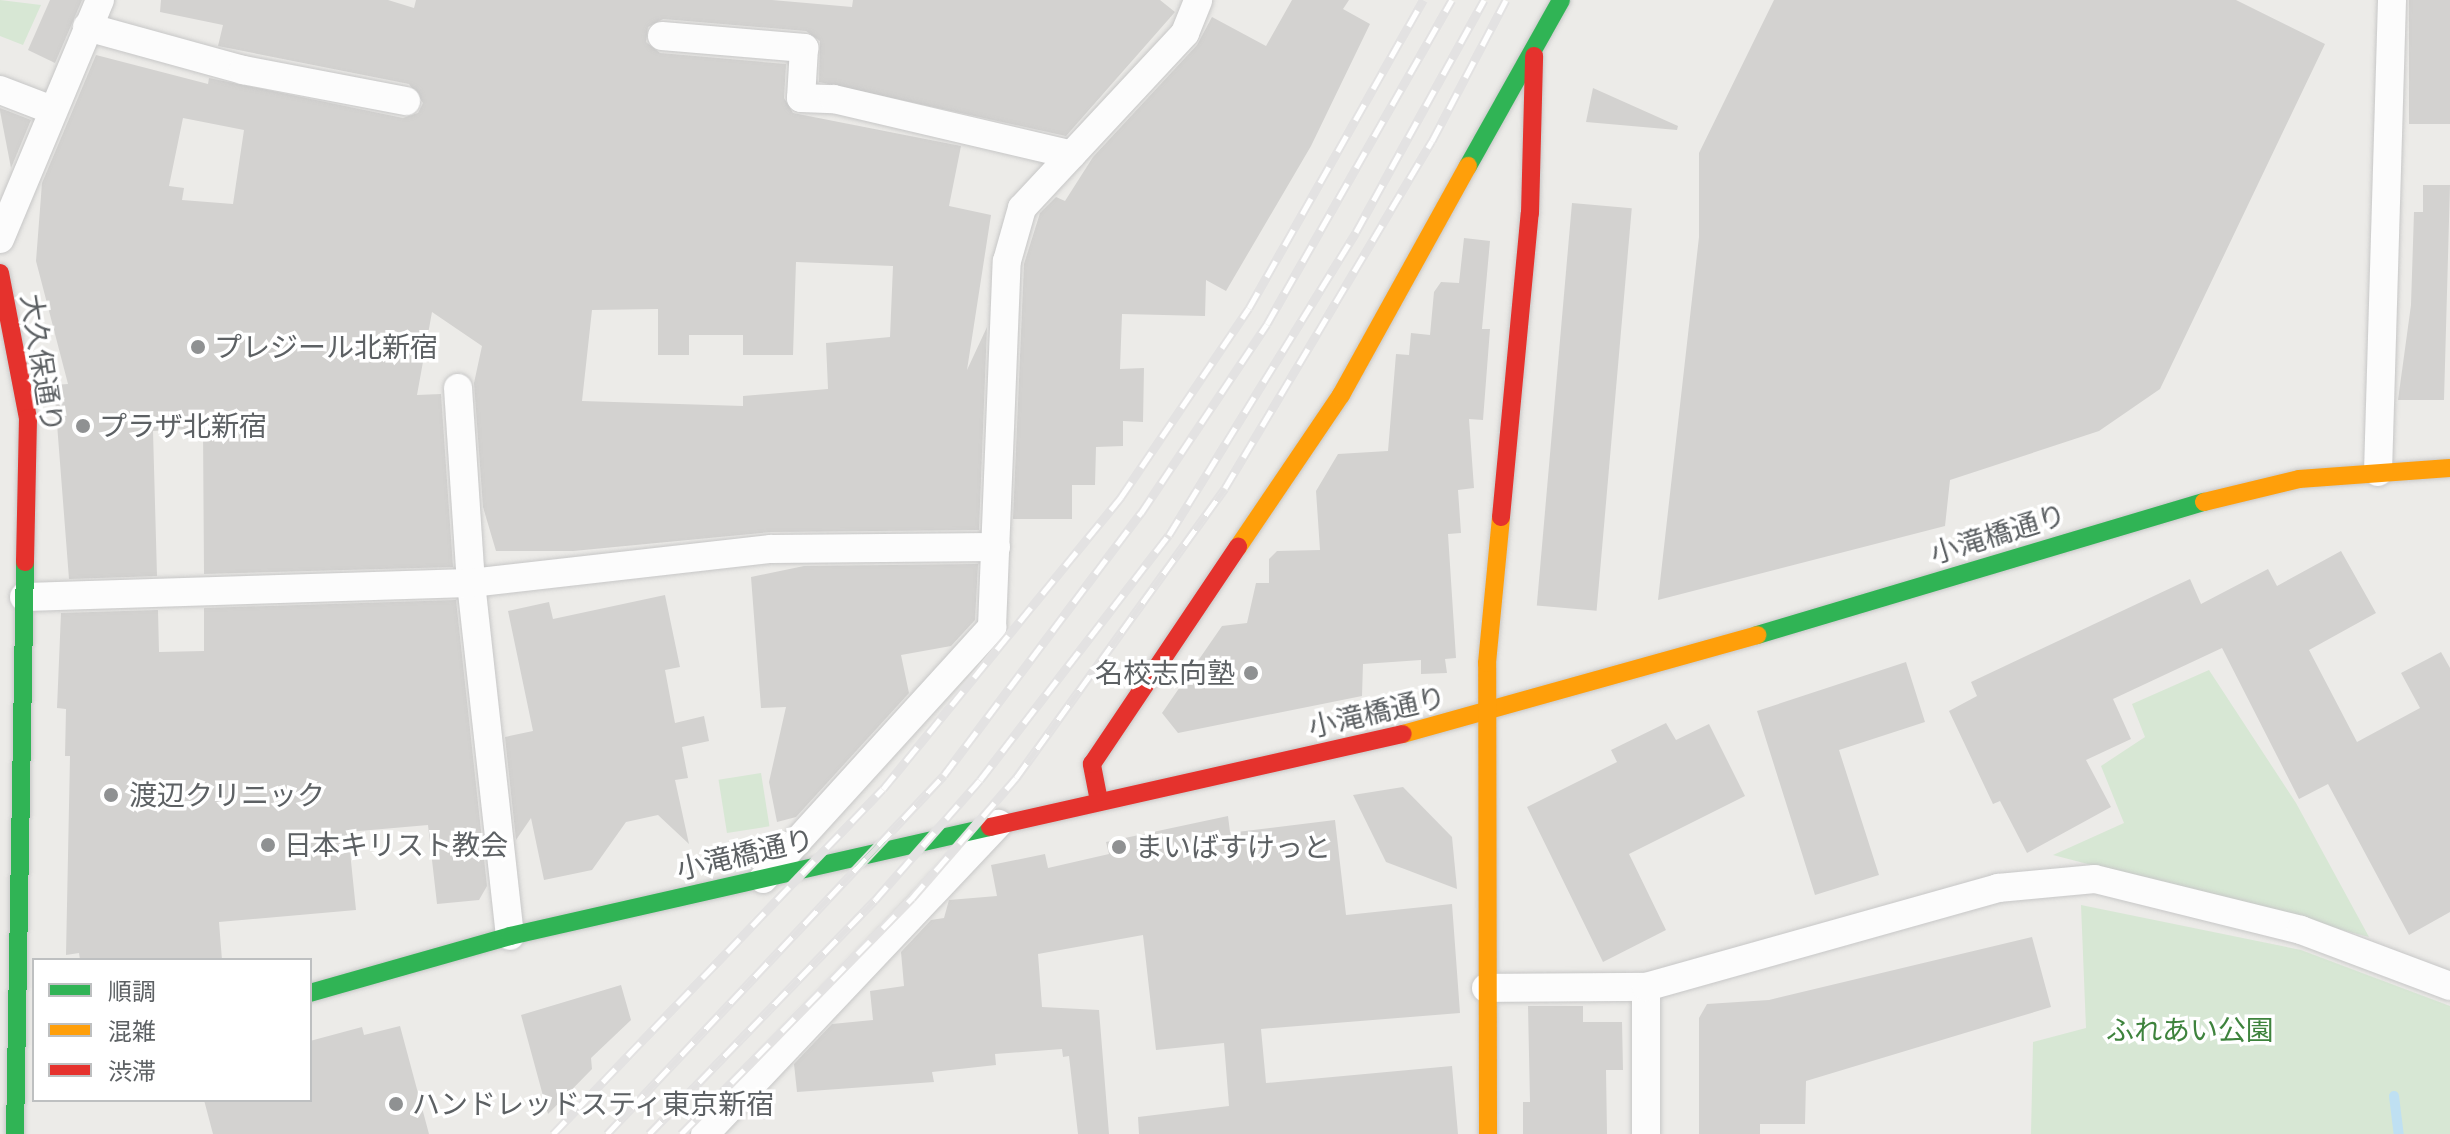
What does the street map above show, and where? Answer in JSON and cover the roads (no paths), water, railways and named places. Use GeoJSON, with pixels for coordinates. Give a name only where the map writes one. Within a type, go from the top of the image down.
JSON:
{"type":"FeatureCollection","features":[{"type":"Feature","properties":{"kind":"street"},"geometry":{"type":"LineString","coordinates":[[0,239],[35,166],[52,110],[100,0]]}},
{"type":"Feature","properties":{"kind":"street"},"geometry":{"type":"LineString","coordinates":[[763,879],[992,627],[1007,261],[1022,208],[1185,33],[1198,0]]}},
{"type":"Feature","properties":{"kind":"street"},"geometry":{"type":"LineString","coordinates":[[1099,801],[1092,764],[1341,395],[1534,56],[1561,0]]}},
{"type":"Feature","properties":{"kind":"street"},"geometry":{"type":"LineString","coordinates":[[2378,472],[2392,0]]}},
{"type":"Feature","properties":{"kind":"street"},"geometry":{"type":"LineString","coordinates":[[87,27],[243,70],[406,101]]}},
{"type":"Feature","properties":{"kind":"street"},"geometry":{"type":"LineString","coordinates":[[662,36],[804,48],[801,98],[834,99],[1072,155]]}},
{"type":"Feature","properties":{"kind":"street"},"geometry":{"type":"LineString","coordinates":[[1488,1134],[1487,715],[1530,213],[1534,56]]}},
{"type":"Feature","properties":{"kind":"street"},"geometry":{"type":"LineString","coordinates":[[0,90],[52,110]]}},
{"type":"Feature","properties":{"kind":"street","name":"大久保通り"},"geometry":{"type":"LineString","coordinates":[[0,273],[28,418],[24,597],[12,732],[7,1081],[15,1134]]}},
{"type":"Feature","properties":{"kind":"street"},"geometry":{"type":"LineString","coordinates":[[458,388],[471,583],[510,936]]}},
{"type":"Feature","properties":{"kind":"street","name":"小滝橋通り"},"geometry":{"type":"LineString","coordinates":[[312,992],[510,936],[1487,715],[2210,500],[2299,479],[2450,468]]}},
{"type":"Feature","properties":{"kind":"street"},"geometry":{"type":"LineString","coordinates":[[24,597],[471,583],[771,549],[996,547]]}},
{"type":"Feature","properties":{"kind":"street"},"geometry":{"type":"LineString","coordinates":[[705,1134],[999,823]]}},
{"type":"Feature","properties":{"kind":"street"},"geometry":{"type":"LineString","coordinates":[[1486,988],[1646,987],[1998,888],[2095,879],[2301,930],[2450,986]]}},
{"type":"Feature","properties":{"kind":"street"},"geometry":{"type":"LineString","coordinates":[[1646,987],[1646,1134]]}},
{"type":"Feature","properties":{"kind":"street"},"geometry":{"type":"LineString","coordinates":[[7,1081],[32,1073]]}},
{"type":"Feature","properties":{"kind":"waterway"},"geometry":{"type":"LineString","coordinates":[[2394,1096],[2399,1134]]}},
{"type":"Feature","properties":{"kind":"railway"},"geometry":{"type":"LineString","coordinates":[[553,1134],[883,789],[1121,497],[1249,308],[1423,0]]}},
{"type":"Feature","properties":{"kind":"railway"},"geometry":{"type":"LineString","coordinates":[[607,1134],[944,775],[1141,513],[1267,324],[1452,0]]}},
{"type":"Feature","properties":{"kind":"railway"},"geometry":{"type":"LineString","coordinates":[[649,1134],[875,900],[980,780],[1169,535],[1356,232],[1484,0]]}},
{"type":"Feature","properties":{"kind":"railway"},"geometry":{"type":"LineString","coordinates":[[681,1134],[912,898],[1016,778],[1225,488],[1432,141],[1506,0]]}},
{"type":"Feature","properties":{"kind":"place","name":"プレジール北新宿"},"geometry":{"type":"Point","coordinates":[198,347]}},
{"type":"Feature","properties":{"kind":"place","name":"プラザ北新宿"},"geometry":{"type":"Point","coordinates":[83,426]}},
{"type":"Feature","properties":{"kind":"place","name":"名校志向塾"},"geometry":{"type":"Point","coordinates":[1251,673]}},
{"type":"Feature","properties":{"kind":"place","name":"渡辺クリニック"},"geometry":{"type":"Point","coordinates":[111,795]}},
{"type":"Feature","properties":{"kind":"place","name":"日本キリスト教会"},"geometry":{"type":"Point","coordinates":[268,845]}},
{"type":"Feature","properties":{"kind":"place","name":"まいばすけっと"},"geometry":{"type":"Point","coordinates":[1119,847]}},
{"type":"Feature","properties":{"kind":"place","name":"ハンドレッドスティ東京新宿"},"geometry":{"type":"Point","coordinates":[396,1104]}},
{"type":"Feature","properties":{"kind":"park label","name":"ふれあい公園"},"geometry":{"type":"Point","coordinates":[2190,1030]}}]}
